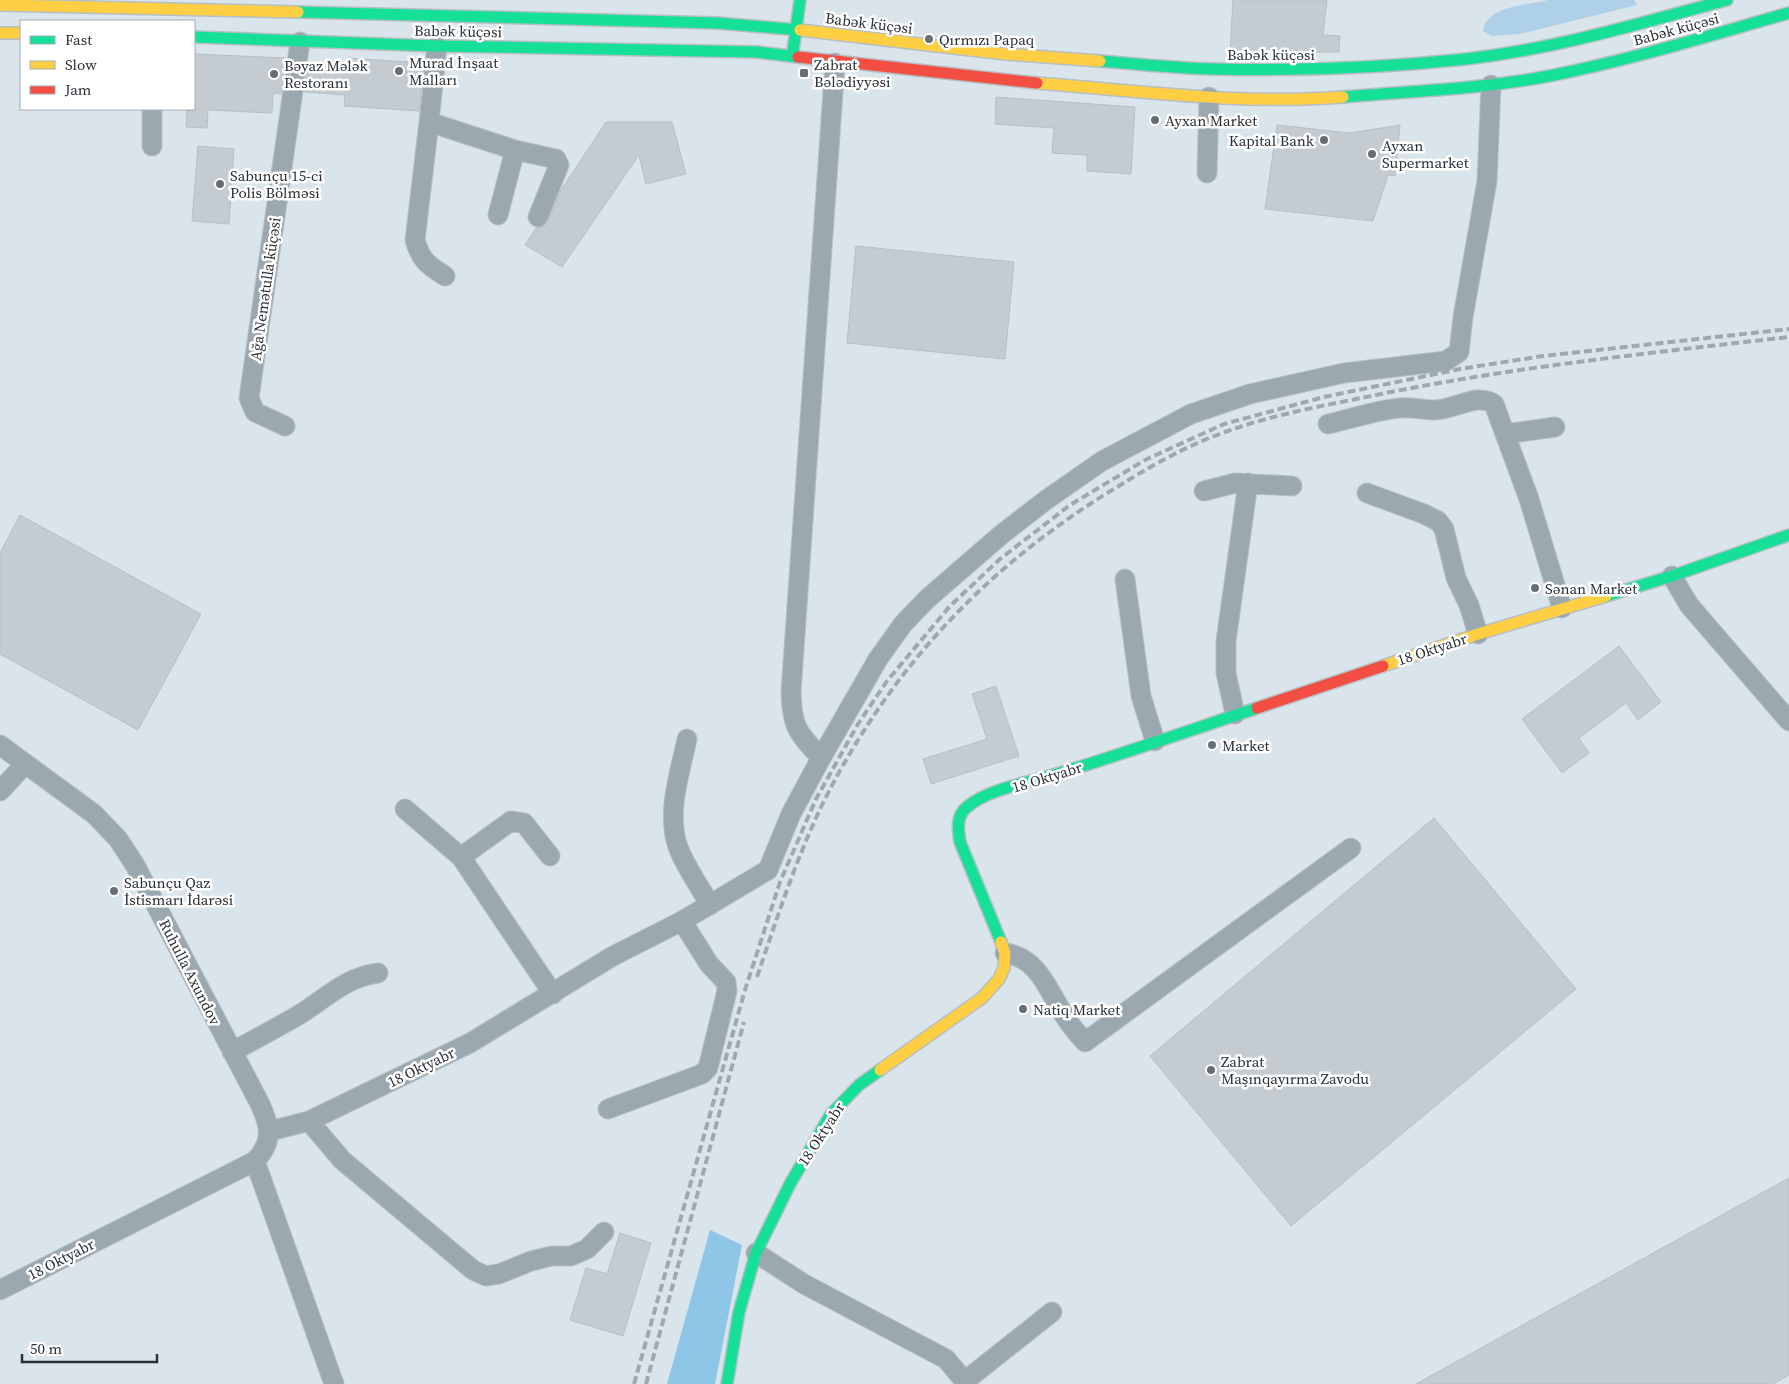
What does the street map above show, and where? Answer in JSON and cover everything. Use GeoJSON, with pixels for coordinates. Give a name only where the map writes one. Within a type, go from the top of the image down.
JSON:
{"type":"FeatureCollection","features":[{"type":"Feature","properties":{"kind":"main road"},"geometry":{"type":"LineString","coordinates":[[792,56],[800,0]]}},
{"type":"Feature","properties":{"kind":"main road","name":"Babək küçəsi"},"geometry":{"type":"LineString","coordinates":[[0,5],[87,4],[296,7],[717,23],[796,29],[1005,54],[1212,69],[1313,69],[1388,66],[1467,59],[1543,47],[1603,34],[1727,0]]}},
{"type":"Feature","properties":{"kind":"main road","name":"Babək küçəsi"},"geometry":{"type":"LineString","coordinates":[[195,37],[437,46],[723,50],[792,56],[957,76],[1210,97],[1316,99],[1491,85],[1554,75],[1681,44],[1789,13]]}},
{"type":"Feature","properties":{"kind":"main road"},"geometry":{"type":"LineString","coordinates":[[0,33],[20,33]]}},
{"type":"Feature","properties":{"kind":"main road","name":"18 Oktyabr"},"geometry":{"type":"LineString","coordinates":[[727,1384],[739,1312],[756,1253],[771,1219],[817,1136],[845,1097],[982,998],[999,979],[1004,968],[1005,953],[960,842],[958,828],[960,815],[975,800],[989,794],[1062,773],[1478,634],[1672,576],[1789,535]]}},
{"type":"Feature","properties":{"kind":"street","name":"Ağa Nemətulla küçəsi"},"geometry":{"type":"LineString","coordinates":[[285,426],[255,412],[249,398],[300,42]]}},
{"type":"Feature","properties":{"kind":"street"},"geometry":{"type":"LineString","coordinates":[[437,46],[415,240],[419,254],[425,263],[445,276]]}},
{"type":"Feature","properties":{"kind":"street"},"geometry":{"type":"LineString","coordinates":[[821,758],[798,732],[792,717],[791,692],[836,62]]}},
{"type":"Feature","properties":{"kind":"street","name":"18 Oktyabr"},"geometry":{"type":"LineString","coordinates":[[270,1131],[309,1121],[470,1043],[614,956],[710,906],[768,870],[792,814],[821,758],[878,659],[903,624],[927,599],[1002,534],[1046,500],[1102,462],[1191,414],[1250,394],[1344,373],[1446,361],[1459,352],[1462,317],[1487,181],[1491,85]]}},
{"type":"Feature","properties":{"kind":"street"},"geometry":{"type":"LineString","coordinates":[[1207,173],[1210,97]]}},
{"type":"Feature","properties":{"kind":"street"},"geometry":{"type":"LineString","coordinates":[[152,110],[152,146]]}},
{"type":"Feature","properties":{"kind":"street"},"geometry":{"type":"LineString","coordinates":[[429,122],[515,150],[556,159],[559,165],[538,217]]}},
{"type":"Feature","properties":{"kind":"street"},"geometry":{"type":"LineString","coordinates":[[498,215],[515,150]]}},
{"type":"Feature","properties":{"kind":"street"},"geometry":{"type":"LineString","coordinates":[[1328,424],[1399,408],[1435,410],[1456,407],[1480,398],[1488,399],[1494,404],[1529,499],[1562,608]]}},
{"type":"Feature","properties":{"kind":"street"},"geometry":{"type":"LineString","coordinates":[[1505,434],[1555,427]]}},
{"type":"Feature","properties":{"kind":"street"},"geometry":{"type":"LineString","coordinates":[[1204,492],[1235,483],[1292,486]]}},
{"type":"Feature","properties":{"kind":"street"},"geometry":{"type":"LineString","coordinates":[[1234,714],[1226,673],[1226,641],[1248,483]]}},
{"type":"Feature","properties":{"kind":"street"},"geometry":{"type":"LineString","coordinates":[[1367,493],[1438,521],[1444,529],[1456,578],[1470,605],[1478,634]]}},
{"type":"Feature","properties":{"kind":"street"},"geometry":{"type":"LineString","coordinates":[[1672,576],[1689,605],[1789,721]]}},
{"type":"Feature","properties":{"kind":"street"},"geometry":{"type":"LineString","coordinates":[[1125,579],[1140,696],[1155,741]]}},
{"type":"Feature","properties":{"kind":"street"},"geometry":{"type":"LineString","coordinates":[[687,739],[674,803],[674,826],[678,847],[710,906]]}},
{"type":"Feature","properties":{"kind":"street","name":"Ruhulla Axundov"},"geometry":{"type":"LineString","coordinates":[[0,745],[94,814],[118,839],[135,865],[260,1104],[270,1131]]}},
{"type":"Feature","properties":{"kind":"street"},"geometry":{"type":"LineString","coordinates":[[0,791],[25,764]]}},
{"type":"Feature","properties":{"kind":"street"},"geometry":{"type":"LineString","coordinates":[[405,809],[461,857],[553,994]]}},
{"type":"Feature","properties":{"kind":"street"},"geometry":{"type":"LineString","coordinates":[[461,857],[511,821],[524,823],[550,856]]}},
{"type":"Feature","properties":{"kind":"street"},"geometry":{"type":"LineString","coordinates":[[1005,953],[1016,954],[1037,969],[1067,1021],[1085,1042],[1351,848]]}},
{"type":"Feature","properties":{"kind":"street"},"geometry":{"type":"LineString","coordinates":[[608,1109],[702,1074],[708,1068],[727,990],[726,982],[709,964],[682,921]]}},
{"type":"Feature","properties":{"kind":"street"},"geometry":{"type":"LineString","coordinates":[[232,1052],[298,1016],[349,981],[366,975],[378,974]]}},
{"type":"Feature","properties":{"kind":"street"},"geometry":{"type":"LineString","coordinates":[[309,1121],[342,1160],[473,1270],[486,1276],[499,1274],[531,1261],[552,1256],[571,1256],[587,1249],[604,1232]]}},
{"type":"Feature","properties":{"kind":"street"},"geometry":{"type":"LineString","coordinates":[[270,1131],[262,1153],[255,1161],[334,1384]]}},
{"type":"Feature","properties":{"kind":"street","name":"18 Oktyabr"},"geometry":{"type":"LineString","coordinates":[[0,1290],[255,1161]]}},
{"type":"Feature","properties":{"kind":"street"},"geometry":{"type":"LineString","coordinates":[[756,1253],[804,1284],[946,1359],[966,1382],[1052,1312]]}},
{"type":"Feature","properties":{"kind":"shaded area"},"geometry":{"type":"Polygon","coordinates":[[[1548,0],[1634,0],[1637,5],[1520,34],[1492,36],[1483,31],[1486,23],[1492,16],[1500,12],[1519,5],[1548,0]]]}},
{"type":"Feature","properties":{"kind":"shaded area"},"geometry":{"type":"Polygon","coordinates":[[[710,1230],[742,1245],[715,1384],[667,1384],[710,1230]]]}},
{"type":"Feature","properties":{"kind":"building"},"geometry":{"type":"Polygon","coordinates":[[[1233,0],[1327,0],[1323,35],[1340,36],[1339,52],[1230,53],[1233,0]]]}},
{"type":"Feature","properties":{"kind":"building"},"geometry":{"type":"Polygon","coordinates":[[[195,54],[286,58],[281,94],[273,93],[272,113],[208,110],[207,128],[186,127],[187,110],[195,110],[195,54]]]}},
{"type":"Feature","properties":{"kind":"building"},"geometry":{"type":"Polygon","coordinates":[[[348,58],[424,63],[419,111],[344,106],[345,95],[304,92],[308,68],[347,71],[348,58]]]}},
{"type":"Feature","properties":{"kind":"building"},"geometry":{"type":"Polygon","coordinates":[[[996,97],[1135,107],[1131,174],[1087,171],[1087,155],[1052,153],[1054,128],[995,124],[996,97]]]}},
{"type":"Feature","properties":{"kind":"building"},"geometry":{"type":"Polygon","coordinates":[[[606,122],[672,122],[686,174],[646,184],[639,155],[562,267],[525,245],[536,228],[544,226],[548,222],[561,190],[606,122]]]}},
{"type":"Feature","properties":{"kind":"building"},"geometry":{"type":"Polygon","coordinates":[[[1277,125],[1350,133],[1400,125],[1395,176],[1388,175],[1373,221],[1265,209],[1277,125]]]}},
{"type":"Feature","properties":{"kind":"building"},"geometry":{"type":"Polygon","coordinates":[[[198,146],[234,149],[229,224],[192,221],[198,146]]]}},
{"type":"Feature","properties":{"kind":"building"},"geometry":{"type":"Polygon","coordinates":[[[856,246],[1014,262],[1005,359],[847,343],[856,246]]]}},
{"type":"Feature","properties":{"kind":"building"},"geometry":{"type":"Polygon","coordinates":[[[20,515],[201,614],[138,730],[0,654],[0,553],[20,515]]]}},
{"type":"Feature","properties":{"kind":"building"},"geometry":{"type":"Polygon","coordinates":[[[1619,646],[1661,702],[1638,720],[1626,703],[1579,738],[1589,753],[1562,773],[1522,719],[1619,646]]]}},
{"type":"Feature","properties":{"kind":"building"},"geometry":{"type":"Polygon","coordinates":[[[996,686],[1019,756],[931,784],[923,759],[987,739],[972,694],[996,686]]]}},
{"type":"Feature","properties":{"kind":"building"},"geometry":{"type":"Polygon","coordinates":[[[1434,818],[1576,989],[1291,1226],[1150,1056],[1434,818]]]}},
{"type":"Feature","properties":{"kind":"building"},"geometry":{"type":"Polygon","coordinates":[[[1789,1178],[1789,1375],[1773,1384],[1416,1384],[1789,1178]]]}},
{"type":"Feature","properties":{"kind":"building"},"geometry":{"type":"Polygon","coordinates":[[[620,1233],[651,1243],[623,1336],[570,1320],[586,1268],[607,1274],[620,1233]]]}},
{"type":"Feature","properties":{"kind":"railway"},"geometry":{"type":"LineString","coordinates":[[634,1384],[745,990],[780,882],[816,799],[858,724],[887,681],[950,606],[1000,559],[1070,505],[1145,460],[1224,424],[1324,397],[1460,369],[1543,356],[1789,329]]}},
{"type":"Feature","properties":{"kind":"railway"},"geometry":{"type":"LineString","coordinates":[[757,977],[787,889],[813,824],[850,753],[880,706],[913,662],[949,621],[988,583],[1029,548],[1074,515],[1122,484],[1174,454],[1214,436],[1301,410],[1479,376],[1633,355],[1789,337]]}},
{"type":"Feature","properties":{"kind":"railway"},"geometry":{"type":"LineString","coordinates":[[646,1384],[744,1022]]}},
{"type":"Feature","properties":{"kind":"traffic: fast"},"geometry":{"type":"LineString","coordinates":[[793,51],[800,0]]}},
{"type":"Feature","properties":{"kind":"traffic: fast"},"geometry":{"type":"LineString","coordinates":[[1100,61],[1185,68],[1245,70],[1403,65],[1466,59],[1499,55],[1565,42],[1727,0]]}},
{"type":"Feature","properties":{"kind":"traffic: fast"},"geometry":{"type":"LineString","coordinates":[[298,12],[717,23],[800,30]]}},
{"type":"Feature","properties":{"kind":"traffic: fast"},"geometry":{"type":"LineString","coordinates":[[1343,97],[1476,87],[1528,80],[1584,69],[1643,54],[1789,13]]}},
{"type":"Feature","properties":{"kind":"traffic: fast"},"geometry":{"type":"LineString","coordinates":[[195,37],[437,46],[757,52],[798,57]]}},
{"type":"Feature","properties":{"kind":"traffic: fast"},"geometry":{"type":"LineString","coordinates":[[1606,596],[1672,576],[1789,535]]}},
{"type":"Feature","properties":{"kind":"traffic: fast"},"geometry":{"type":"LineString","coordinates":[[1001,942],[960,842],[959,819],[967,807],[976,800],[999,790],[1085,765],[1257,708]]}},
{"type":"Feature","properties":{"kind":"traffic: fast"},"geometry":{"type":"LineString","coordinates":[[727,1384],[739,1312],[756,1253],[790,1184],[831,1114],[859,1085],[880,1070]]}},
{"type":"Feature","properties":{"kind":"traffic: slow"},"geometry":{"type":"LineString","coordinates":[[0,5],[298,12]]}},
{"type":"Feature","properties":{"kind":"traffic: slow"},"geometry":{"type":"LineString","coordinates":[[800,30],[1005,54],[1100,61]]}},
{"type":"Feature","properties":{"kind":"traffic: slow"},"geometry":{"type":"LineString","coordinates":[[0,33],[20,33]]}},
{"type":"Feature","properties":{"kind":"traffic: slow"},"geometry":{"type":"LineString","coordinates":[[1037,83],[1228,98],[1305,99],[1343,97]]}},
{"type":"Feature","properties":{"kind":"traffic: slow"},"geometry":{"type":"LineString","coordinates":[[1383,666],[1478,634],[1606,596]]}},
{"type":"Feature","properties":{"kind":"traffic: slow"},"geometry":{"type":"LineString","coordinates":[[880,1070],[982,998],[999,979],[1004,968],[1005,953],[1001,942]]}},
{"type":"Feature","properties":{"kind":"traffic: jam"},"geometry":{"type":"LineString","coordinates":[[798,57],[1037,83]]}},
{"type":"Feature","properties":{"kind":"traffic: jam"},"geometry":{"type":"LineString","coordinates":[[1257,708],[1383,666]]}},
{"type":"Feature","properties":{"kind":"place","name":"Qırmızı Papaq"},"geometry":{"type":"Point","coordinates":[929,39]}},
{"type":"Feature","properties":{"kind":"place","name":"Murad İnşaat Malları"},"geometry":{"type":"Point","coordinates":[399,71]}},
{"type":"Feature","properties":{"kind":"place","name":"Zabrat Bәlәdiyyәsi"},"geometry":{"type":"Point","coordinates":[804,73]}},
{"type":"Feature","properties":{"kind":"place","name":"Bəyaz Mələk Restoranı"},"geometry":{"type":"Point","coordinates":[274,74]}},
{"type":"Feature","properties":{"kind":"place","name":"Ayxan Market"},"geometry":{"type":"Point","coordinates":[1155,120]}},
{"type":"Feature","properties":{"kind":"place","name":"Kapital Bank"},"geometry":{"type":"Point","coordinates":[1324,140]}},
{"type":"Feature","properties":{"kind":"place","name":"Ayxan Supermarket"},"geometry":{"type":"Point","coordinates":[1372,154]}},
{"type":"Feature","properties":{"kind":"place","name":"Sabunçu 15-ci Polis Bölməsi"},"geometry":{"type":"Point","coordinates":[220,184]}},
{"type":"Feature","properties":{"kind":"place","name":"Sənan Market"},"geometry":{"type":"Point","coordinates":[1535,588]}},
{"type":"Feature","properties":{"kind":"place","name":"Market"},"geometry":{"type":"Point","coordinates":[1212,745]}},
{"type":"Feature","properties":{"kind":"place","name":"Sabunçu Qaz İstismarı İdarəsi"},"geometry":{"type":"Point","coordinates":[114,891]}},
{"type":"Feature","properties":{"kind":"place","name":"Natiq Market"},"geometry":{"type":"Point","coordinates":[1023,1009]}},
{"type":"Feature","properties":{"kind":"place","name":"Zabrat Maşınqayırma Zavodu"},"geometry":{"type":"Point","coordinates":[1211,1070]}}]}
